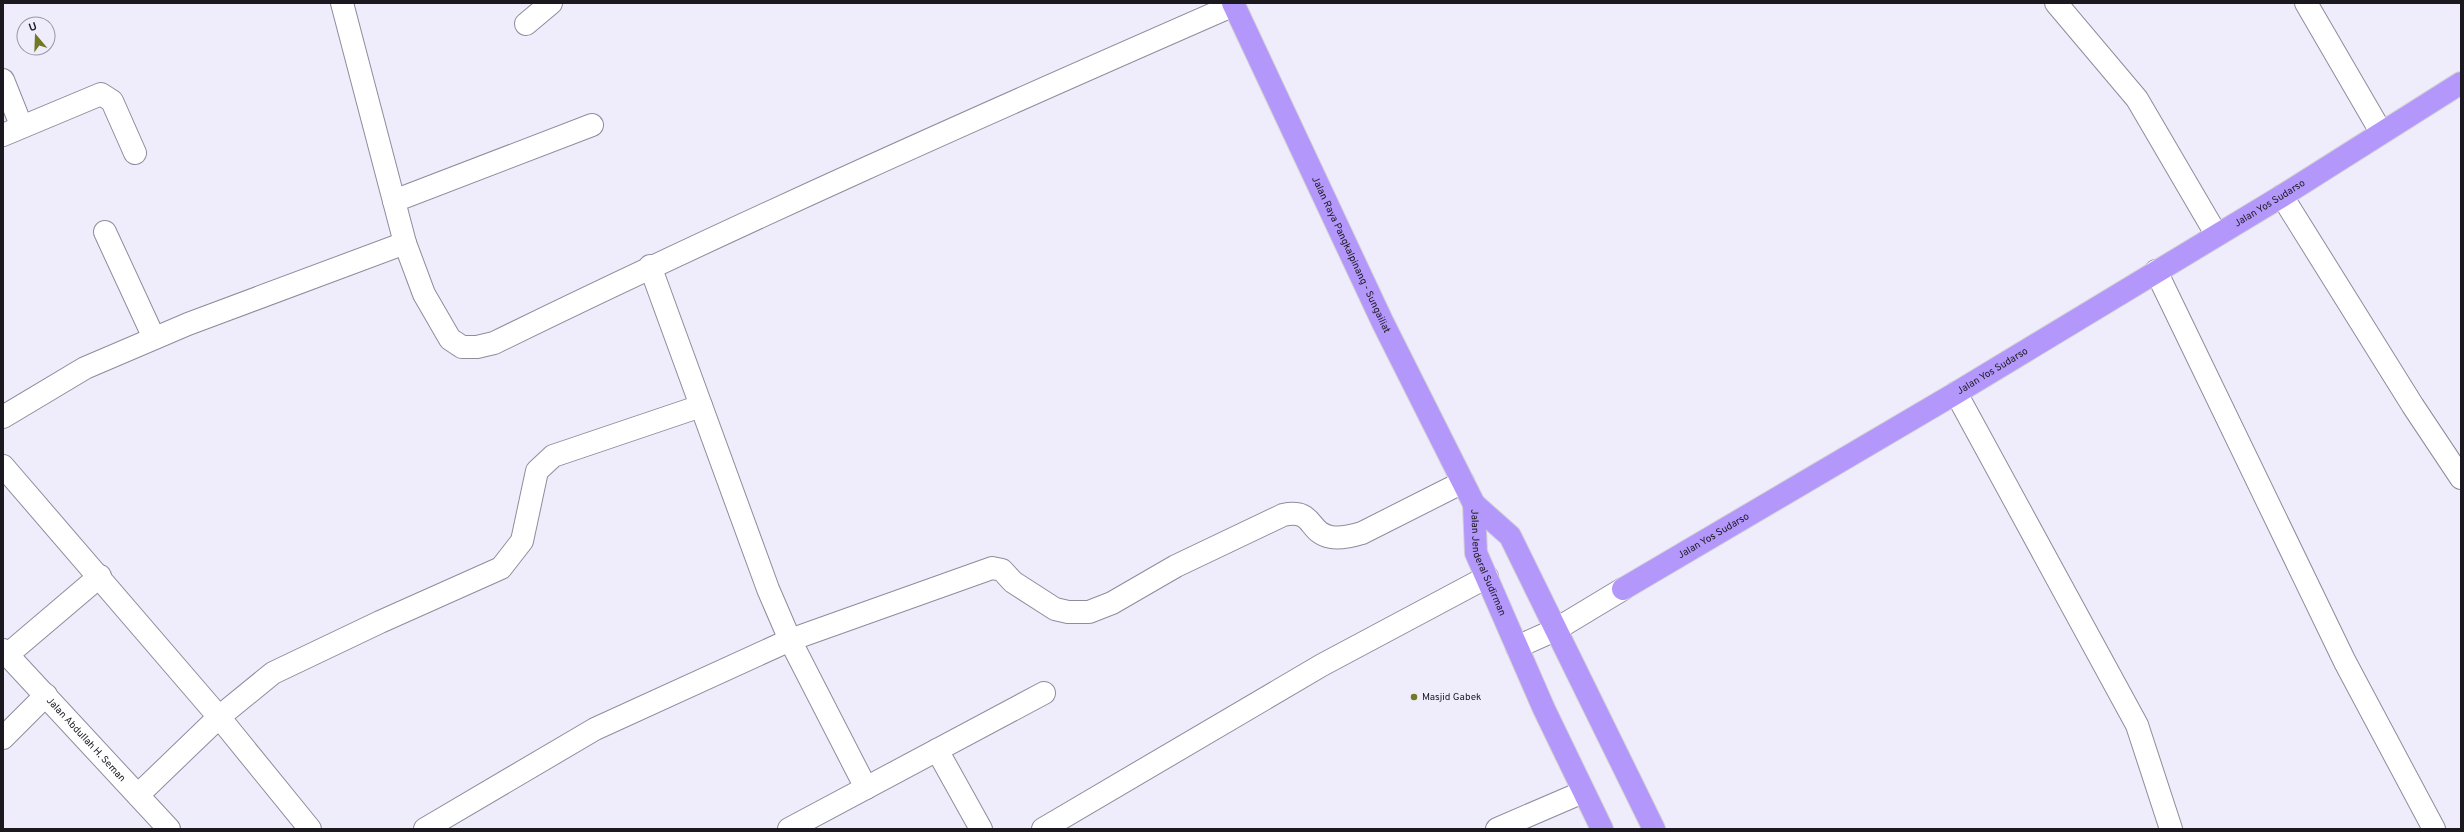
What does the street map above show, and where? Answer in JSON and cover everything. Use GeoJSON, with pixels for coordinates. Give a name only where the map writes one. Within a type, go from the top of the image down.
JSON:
{"type":"FeatureCollection","features":[{"type":"Feature","properties":{"kind":"highway","name":"Jalan Raya Pangkalpinang - Sungailiat"},"geometry":{"type":"LineString","coordinates":[[1233,4],[1373,302],[1474,504]]}},
{"type":"Feature","properties":{"kind":"highway","name":"Jalan Yos Sudarso"},"geometry":{"type":"LineString","coordinates":[[1623,589],[1956,393],[2216,234],[2282,196],[2381,132],[2461,83]]}},
{"type":"Feature","properties":{"kind":"highway","name":"Jalan Jenderal Sudirman"},"geometry":{"type":"LineString","coordinates":[[1474,504],[1476,553],[1544,709],[1602,829]]}},
{"type":"Feature","properties":{"kind":"highway","name":"Jalan Jenderal Sudirman"},"geometry":{"type":"LineString","coordinates":[[1474,504],[1510,536],[1654,829]]}},
{"type":"Feature","properties":{"kind":"street"},"geometry":{"type":"LineString","coordinates":[[342,3],[405,243],[424,294],[450,339],[462,347],[477,347],[494,343],[650,266],[1233,4]]}},
{"type":"Feature","properties":{"kind":"street"},"geometry":{"type":"LineString","coordinates":[[526,24],[551,3]]}},
{"type":"Feature","properties":{"kind":"street"},"geometry":{"type":"LineString","coordinates":[[2056,3],[2137,99],[2216,234]]}},
{"type":"Feature","properties":{"kind":"street"},"geometry":{"type":"LineString","coordinates":[[2306,3],[2381,132]]}},
{"type":"Feature","properties":{"kind":"street"},"geometry":{"type":"LineString","coordinates":[[3,80],[12,130],[101,94],[112,101],[135,153]]}},
{"type":"Feature","properties":{"kind":"street"},"geometry":{"type":"LineString","coordinates":[[394,201],[592,125]]}},
{"type":"Feature","properties":{"kind":"street"},"geometry":{"type":"LineString","coordinates":[[2282,196],[2412,406],[2461,478]]}},
{"type":"Feature","properties":{"kind":"street"},"geometry":{"type":"LineString","coordinates":[[105,232],[154,338]]}},
{"type":"Feature","properties":{"kind":"street"},"geometry":{"type":"LineString","coordinates":[[3,417],[85,368],[154,338],[405,243]]}},
{"type":"Feature","properties":{"kind":"street"},"geometry":{"type":"LineString","coordinates":[[650,266],[768,590],[790,640],[866,788]]}},
{"type":"Feature","properties":{"kind":"street"},"geometry":{"type":"LineString","coordinates":[[2156,271],[2345,662],[2434,829]]}},
{"type":"Feature","properties":{"kind":"street"},"geometry":{"type":"LineString","coordinates":[[1956,393],[2137,725],[2171,829]]}},
{"type":"Feature","properties":{"kind":"street"},"geometry":{"type":"LineString","coordinates":[[138,795],[218,717],[273,673],[380,622],[501,568],[522,542],[538,472],[553,456],[701,406]]}},
{"type":"Feature","properties":{"kind":"street"},"geometry":{"type":"LineString","coordinates":[[3,466],[100,576],[310,829]]}},
{"type":"Feature","properties":{"kind":"street"},"geometry":{"type":"LineString","coordinates":[[425,829],[595,729],[790,640],[992,568],[1002,570],[1013,582],[1055,609],[1068,612],[1089,612],[1112,602],[1176,566],[1283,515],[1298,512],[1304,515],[1322,534],[1331,537],[1346,537],[1362,533],[1463,482]]}},
{"type":"Feature","properties":{"kind":"street"},"geometry":{"type":"LineString","coordinates":[[5,652],[100,576]]}},
{"type":"Feature","properties":{"kind":"street"},"geometry":{"type":"LineString","coordinates":[[1043,829],[1322,665],[1487,577]]}},
{"type":"Feature","properties":{"kind":"street","name":"Jalan Yos Sudarso"},"geometry":{"type":"LineString","coordinates":[[1517,647],[1555,630],[1623,589]]}},
{"type":"Feature","properties":{"kind":"street","name":"Jalan Abdullah H. Seman"},"geometry":{"type":"LineString","coordinates":[[5,652],[169,829]]}},
{"type":"Feature","properties":{"kind":"street"},"geometry":{"type":"LineString","coordinates":[[789,829],[1044,693]]}},
{"type":"Feature","properties":{"kind":"street"},"geometry":{"type":"LineString","coordinates":[[3,738],[46,695]]}},
{"type":"Feature","properties":{"kind":"street"},"geometry":{"type":"LineString","coordinates":[[937,750],[981,829]]}},
{"type":"Feature","properties":{"kind":"street"},"geometry":{"type":"LineString","coordinates":[[1497,829],[1583,792]]}},
{"type":"Feature","properties":{"kind":"place","name":"Masjid Gabek"},"geometry":{"type":"Point","coordinates":[1414,697]}}]}
